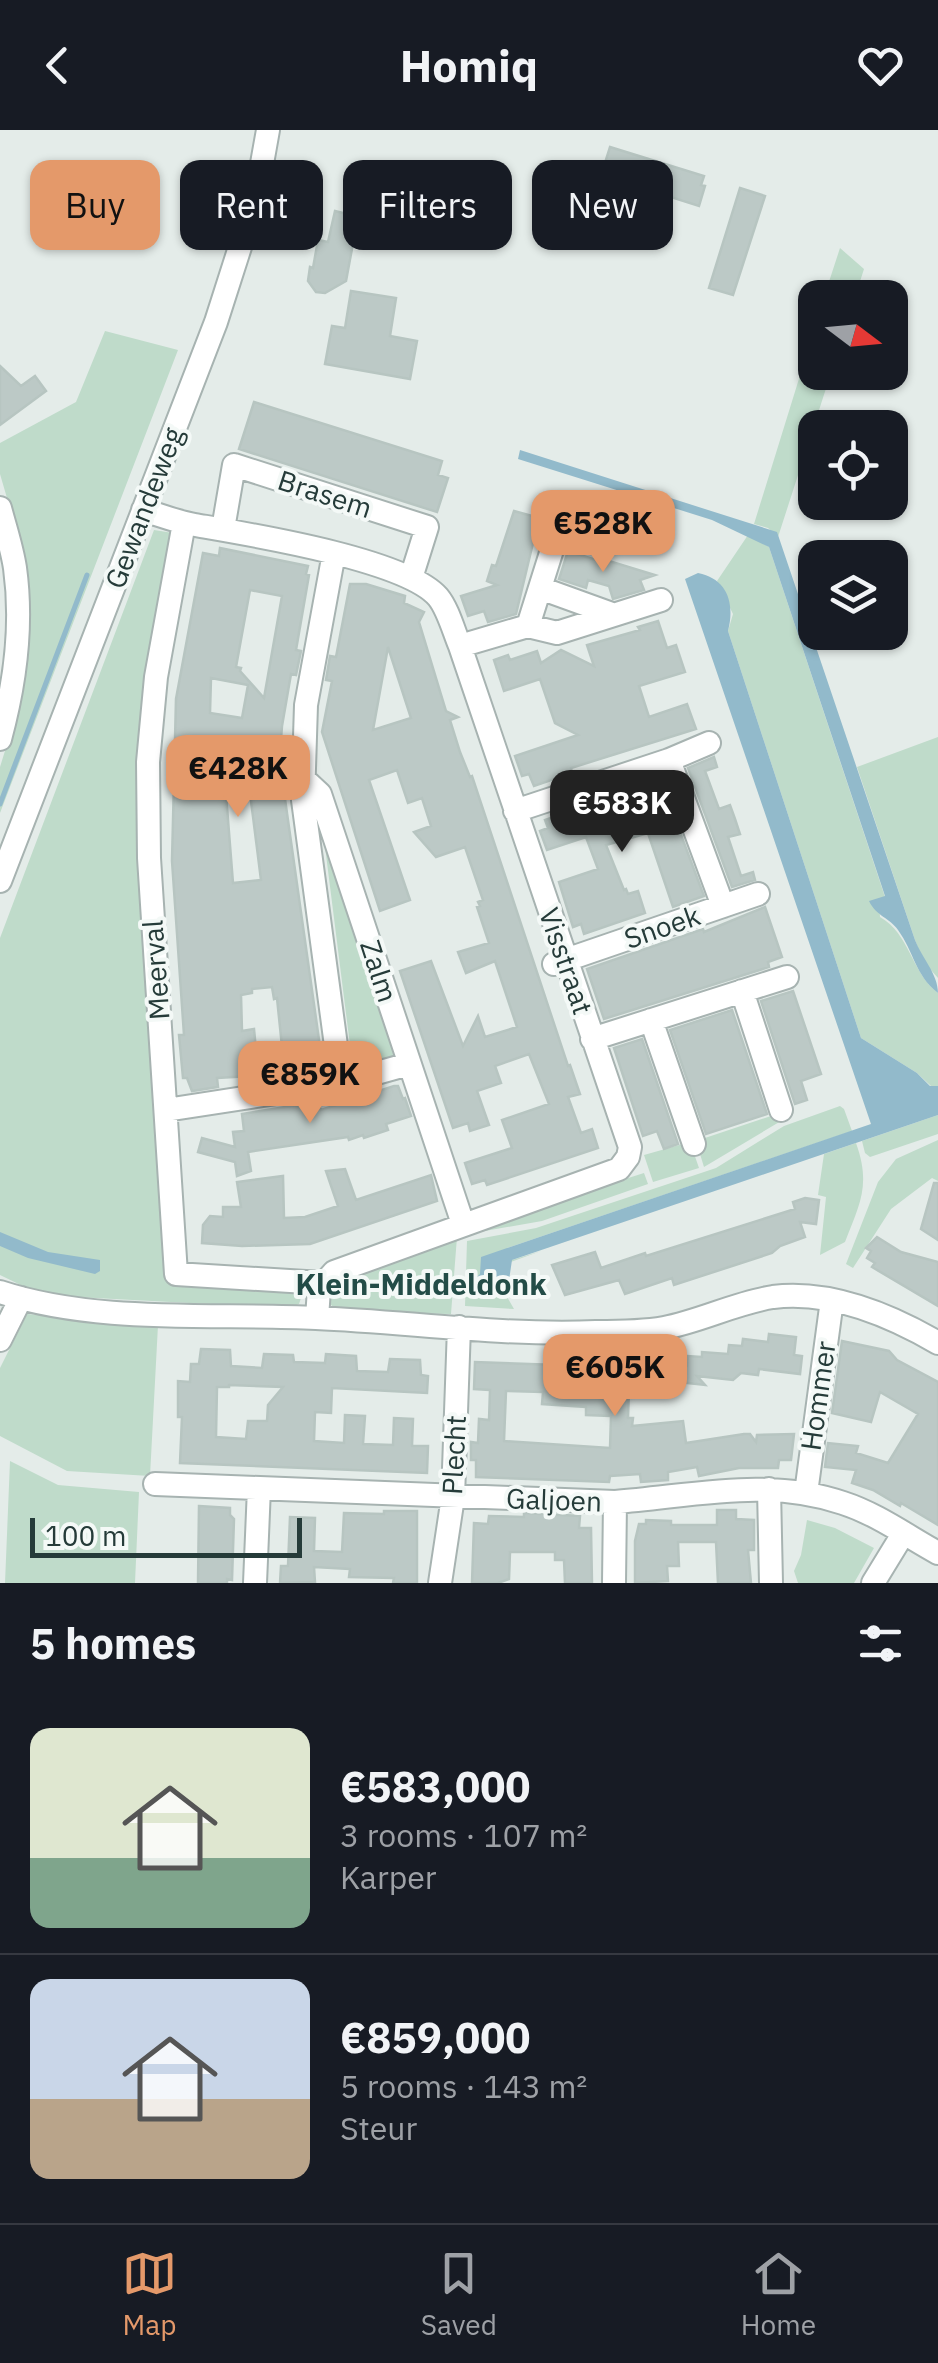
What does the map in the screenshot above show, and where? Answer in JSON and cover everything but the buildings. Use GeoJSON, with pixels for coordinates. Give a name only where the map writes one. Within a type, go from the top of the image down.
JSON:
{"type":"FeatureCollection","features":[{"type":"Feature","properties":{"kind":"street","name":"Gewandeweg"},"geometry":{"type":"LineString","coordinates":[[0,881],[227,286],[256,197],[268,130]]}},
{"type":"Feature","properties":{"kind":"street","name":"Brasem"},"geometry":{"type":"LineString","coordinates":[[223,529],[234,465],[427,527],[411,578]]}},
{"type":"Feature","properties":{"kind":"street"},"geometry":{"type":"LineString","coordinates":[[0,508],[15,566],[9,608],[17,655],[0,739]]}},
{"type":"Feature","properties":{"kind":"street","name":"Visstraat"},"geometry":{"type":"LineString","coordinates":[[143,510],[184,523],[334,554],[411,578],[438,597],[585,1034],[630,1147],[623,1165],[334,1272],[322,1283]]}},
{"type":"Feature","properties":{"kind":"street"},"geometry":{"type":"LineString","coordinates":[[528,626],[562,518]]}},
{"type":"Feature","properties":{"kind":"street","name":"Meerval"},"geometry":{"type":"LineString","coordinates":[[184,523],[156,677],[148,762],[149,858],[176,1274],[322,1283]]}},
{"type":"Feature","properties":{"kind":"street","name":"Zalm"},"geometry":{"type":"LineString","coordinates":[[334,554],[302,742],[303,800],[341,1083]]}},
{"type":"Feature","properties":{"kind":"street"},"geometry":{"type":"LineString","coordinates":[[540,588],[612,614]]}},
{"type":"Feature","properties":{"kind":"street"},"geometry":{"type":"LineString","coordinates":[[457,651],[528,626],[557,633],[660,600]]}},
{"type":"Feature","properties":{"kind":"street"},"geometry":{"type":"LineString","coordinates":[[511,812],[669,760],[708,743]]}},
{"type":"Feature","properties":{"kind":"street"},"geometry":{"type":"LineString","coordinates":[[669,760],[723,906]]}},
{"type":"Feature","properties":{"kind":"street","name":"Zalm"},"geometry":{"type":"LineString","coordinates":[[305,780],[320,794],[462,1224]]}},
{"type":"Feature","properties":{"kind":"street","name":"Snoek"},"geometry":{"type":"LineString","coordinates":[[560,962],[758,894]]}},
{"type":"Feature","properties":{"kind":"street"},"geometry":{"type":"LineString","coordinates":[[585,1034],[651,1020],[787,977]]}},
{"type":"Feature","properties":{"kind":"street"},"geometry":{"type":"LineString","coordinates":[[742,991],[781,1110]]}},
{"type":"Feature","properties":{"kind":"street"},"geometry":{"type":"LineString","coordinates":[[651,1020],[694,1144]]}},
{"type":"Feature","properties":{"kind":"street"},"geometry":{"type":"LineString","coordinates":[[166,1110],[341,1083],[410,1064]]}},
{"type":"Feature","properties":{"kind":"street"},"geometry":{"type":"LineString","coordinates":[[317,1318],[316,1302],[322,1283]]}},
{"type":"Feature","properties":{"kind":"street"},"geometry":{"type":"LineString","coordinates":[[0,1340],[11,1295],[76,1309],[589,1333],[666,1328],[778,1296],[832,1300],[897,1320],[938,1343]]}},
{"type":"Feature","properties":{"kind":"street","name":"Hommer"},"geometry":{"type":"LineString","coordinates":[[806,1493],[832,1300]]}},
{"type":"Feature","properties":{"kind":"street","name":"Plecht"},"geometry":{"type":"LineString","coordinates":[[440,1583],[453,1498],[459,1327]]}},
{"type":"Feature","properties":{"kind":"street","name":"Galjoen"},"geometry":{"type":"LineString","coordinates":[[155,1484],[616,1502],[728,1488],[768,1489],[806,1493],[845,1504],[938,1553]]}},
{"type":"Feature","properties":{"kind":"street"},"geometry":{"type":"LineString","coordinates":[[255,1583],[259,1488]]}},
{"type":"Feature","properties":{"kind":"street"},"geometry":{"type":"LineString","coordinates":[[768,1489],[771,1583]]}},
{"type":"Feature","properties":{"kind":"street"},"geometry":{"type":"LineString","coordinates":[[614,1583],[616,1502]]}},
{"type":"Feature","properties":{"kind":"street"},"geometry":{"type":"LineString","coordinates":[[873,1583],[903,1534]]}},
{"type":"Feature","properties":{"kind":"green space"},"geometry":{"type":"Polygon","coordinates":[[[840,248],[864,269],[860,280],[830,280],[840,248]]]}},
{"type":"Feature","properties":{"kind":"green space"},"geometry":{"type":"Polygon","coordinates":[[[105,331],[178,350],[0,813],[0,767],[21,699],[14,522],[0,474],[0,443],[76,402],[105,331]]]}},
{"type":"Feature","properties":{"kind":"green space"},"geometry":{"type":"Polygon","coordinates":[[[798,382],[798,390],[826,390],[819,410],[798,410],[798,475],[778,537],[768,528],[754,524],[798,382]]]}},
{"type":"Feature","properties":{"kind":"green space"},"geometry":{"type":"Polygon","coordinates":[[[154,530],[173,533],[148,677],[151,1035],[166,1279],[292,1287],[302,1295],[299,1304],[287,1308],[76,1297],[31,1290],[0,1275],[0,938],[154,530]]]}},
{"type":"Feature","properties":{"kind":"green space"},"geometry":{"type":"Polygon","coordinates":[[[748,535],[769,547],[798,634],[798,650],[803,650],[885,897],[879,900],[880,917],[898,933],[922,975],[938,993],[938,1086],[931,1086],[861,1038],[728,631],[733,614],[717,581],[748,535]]]}},
{"type":"Feature","properties":{"kind":"green space"},"geometry":{"type":"Polygon","coordinates":[[[938,737],[938,978],[923,961],[857,767],[938,737]]]}},
{"type":"Feature","properties":{"kind":"green space"},"geometry":{"type":"Polygon","coordinates":[[[321,815],[397,1053],[363,1066],[352,1061],[321,815]]]}},
{"type":"Feature","properties":{"kind":"green space"},"geometry":{"type":"Polygon","coordinates":[[[840,1106],[852,1131],[507,1248],[512,1260],[541,1251],[491,1269],[514,1309],[465,1306],[467,1241],[536,1228],[716,1168],[784,1126],[840,1106]]]}},
{"type":"Feature","properties":{"kind":"green space"},"geometry":{"type":"Polygon","coordinates":[[[780,1113],[781,1121],[704,1167],[696,1141],[780,1113]]]}},
{"type":"Feature","properties":{"kind":"green space"},"geometry":{"type":"Polygon","coordinates":[[[938,1115],[938,1134],[870,1157],[865,1153],[862,1141],[938,1115]]]}},
{"type":"Feature","properties":{"kind":"green space"},"geometry":{"type":"Polygon","coordinates":[[[938,1140],[938,1181],[932,1178],[891,1209],[853,1268],[846,1264],[878,1182],[896,1159],[938,1140]]]}},
{"type":"Feature","properties":{"kind":"green space"},"geometry":{"type":"Polygon","coordinates":[[[690,1142],[699,1168],[653,1182],[644,1155],[690,1142]]]}},
{"type":"Feature","properties":{"kind":"green space"},"geometry":{"type":"Polygon","coordinates":[[[856,1143],[863,1171],[859,1205],[845,1242],[820,1255],[826,1197],[818,1195],[824,1154],[856,1143]]]}},
{"type":"Feature","properties":{"kind":"green space"},"geometry":{"type":"Polygon","coordinates":[[[644,1173],[648,1184],[542,1221],[479,1232],[471,1228],[619,1178],[644,1173]]]}},
{"type":"Feature","properties":{"kind":"green space"},"geometry":{"type":"Polygon","coordinates":[[[457,1237],[451,1314],[337,1312],[328,1301],[331,1286],[349,1274],[457,1237]]]}},
{"type":"Feature","properties":{"kind":"green space"},"geometry":{"type":"Polygon","coordinates":[[[27,1314],[158,1325],[150,1476],[67,1471],[0,1436],[0,1368],[27,1314]]]}},
{"type":"Feature","properties":{"kind":"green space"},"geometry":{"type":"Polygon","coordinates":[[[10,1461],[58,1485],[139,1492],[135,1583],[5,1583],[10,1461]]]}},
{"type":"Feature","properties":{"kind":"green space"},"geometry":{"type":"Polygon","coordinates":[[[807,1520],[835,1528],[874,1548],[854,1583],[798,1583],[794,1571],[807,1520]]]}},
{"type":"Feature","properties":{"kind":"water"},"geometry":{"type":"Polygon","coordinates":[[[520,450],[777,532],[798,594],[798,634],[769,547],[712,520],[518,459],[520,450]]]}},
{"type":"Feature","properties":{"kind":"water"},"geometry":{"type":"Polygon","coordinates":[[[698,573],[716,581],[727,594],[728,631],[861,1038],[917,1073],[930,1086],[938,1086],[938,1115],[512,1260],[507,1294],[483,1292],[475,1279],[480,1274],[481,1257],[871,1124],[685,579],[698,573]]]}},
{"type":"Feature","properties":{"kind":"water"},"geometry":{"type":"Polygon","coordinates":[[[803,650],[817,650],[915,940],[933,973],[938,993],[924,979],[898,930],[869,901],[885,896],[803,650]]]}},
{"type":"Feature","properties":{"kind":"water"},"geometry":{"type":"Polygon","coordinates":[[[0,1232],[48,1252],[100,1260],[100,1271],[95,1274],[28,1258],[0,1246],[0,1232]]]}},
{"type":"Feature","properties":{"kind":"waterway"},"geometry":{"type":"LineString","coordinates":[[0,804],[87,575]]}},
{"type":"Feature","properties":{"kind":"district","name":"Klein-Middeldonk"},"geometry":{"type":"Point","coordinates":[421,1285]}}]}
